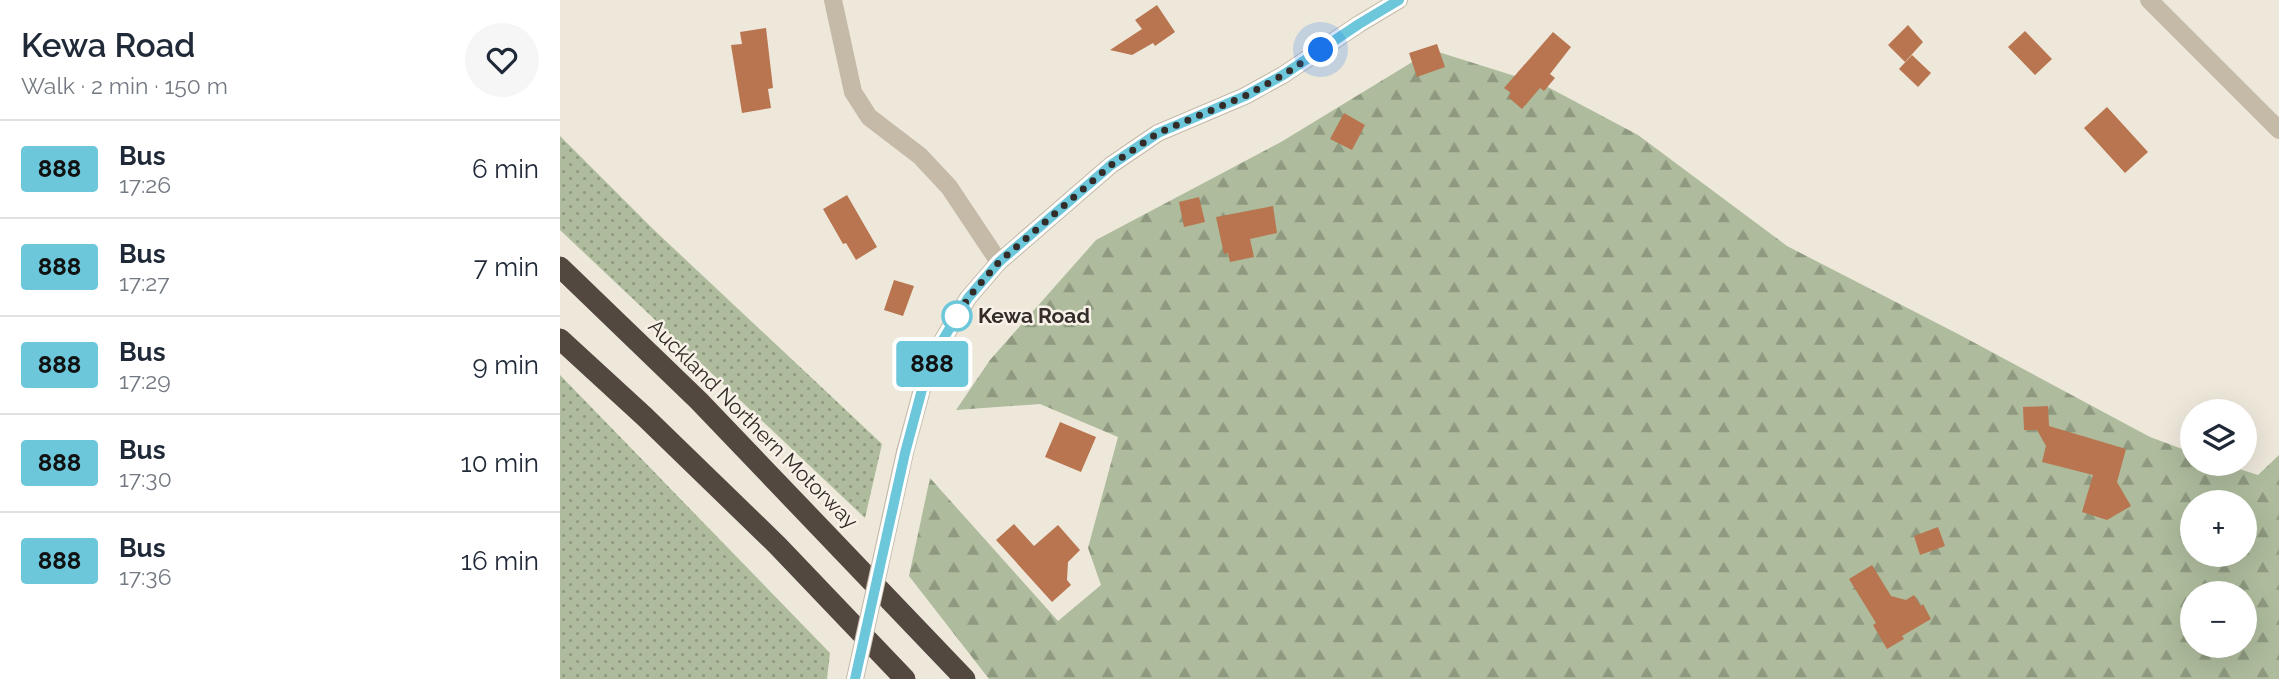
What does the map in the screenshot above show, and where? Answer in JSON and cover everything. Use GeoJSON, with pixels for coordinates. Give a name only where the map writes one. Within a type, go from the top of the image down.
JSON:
{"type":"FeatureCollection","features":[{"type":"Feature","properties":{"kind":"highway","name":"Auckland Northern Motorway"},"geometry":{"type":"LineString","coordinates":[[560,267],[699,401],[965,679]]}},
{"type":"Feature","properties":{"kind":"highway"},"geometry":{"type":"LineString","coordinates":[[560,339],[778,545],[905,679]]}},
{"type":"Feature","properties":{"kind":"street"},"geometry":{"type":"LineString","coordinates":[[833,0],[848,73],[858,100],[869,117],[920,156],[949,187],[999,262]]}},
{"type":"Feature","properties":{"kind":"street"},"geometry":{"type":"LineString","coordinates":[[855,679],[905,453],[924,382],[942,341],[968,298],[999,262],[1111,165],[1158,133],[1245,96],[1283,75],[1399,0]]}},
{"type":"Feature","properties":{"kind":"street"},"geometry":{"type":"LineString","coordinates":[[2148,0],[2279,131]]}},
{"type":"Feature","properties":{"kind":"green space"},"geometry":{"type":"Polygon","coordinates":[[[1432,50],[1544,85],[1638,135],[1787,246],[2150,437],[2180,448],[2180,476],[2257,476],[2279,455],[2279,679],[989,679],[909,576],[930,478],[1058,621],[1101,585],[1088,548],[1118,437],[1040,404],[956,410],[990,360],[1096,240],[1281,142],[1432,50]]]}},
{"type":"Feature","properties":{"kind":"green space"},"geometry":{"type":"Polygon","coordinates":[[[560,136],[653,229],[882,444],[865,518],[560,230],[560,136]]]}},
{"type":"Feature","properties":{"kind":"green space"},"geometry":{"type":"Polygon","coordinates":[[[560,375],[830,653],[827,679],[560,679],[560,375]]]}},
{"type":"Feature","properties":{"kind":"building"},"geometry":{"type":"Polygon","coordinates":[[[1157,5],[1175,32],[1155,46],[1153,43],[1132,55],[1110,50],[1142,29],[1135,20],[1157,5]]]}},
{"type":"Feature","properties":{"kind":"building"},"geometry":{"type":"Polygon","coordinates":[[[1908,25],[1923,42],[1905,62],[1888,45],[1908,25]]]}},
{"type":"Feature","properties":{"kind":"building"},"geometry":{"type":"Polygon","coordinates":[[[766,28],[773,88],[768,89],[771,108],[742,113],[731,45],[742,44],[740,32],[766,28]]]}},
{"type":"Feature","properties":{"kind":"building"},"geometry":{"type":"Polygon","coordinates":[[[2025,31],[2052,59],[2035,75],[2008,47],[2025,31]]]}},
{"type":"Feature","properties":{"kind":"building"},"geometry":{"type":"Polygon","coordinates":[[[1553,32],[1571,47],[1550,74],[1555,78],[1544,91],[1540,88],[1522,109],[1508,97],[1511,93],[1504,88],[1553,32]]]}},
{"type":"Feature","properties":{"kind":"building"},"geometry":{"type":"Polygon","coordinates":[[[1437,44],[1445,67],[1417,77],[1409,53],[1437,44]]]}},
{"type":"Feature","properties":{"kind":"building"},"geometry":{"type":"Polygon","coordinates":[[[1912,55],[1931,73],[1918,87],[1899,69],[1912,55]]]}},
{"type":"Feature","properties":{"kind":"building"},"geometry":{"type":"Polygon","coordinates":[[[2107,107],[2148,152],[2125,173],[2084,128],[2107,107]]]}},
{"type":"Feature","properties":{"kind":"building"},"geometry":{"type":"Polygon","coordinates":[[[1344,113],[1365,125],[1352,150],[1330,139],[1344,113]]]}},
{"type":"Feature","properties":{"kind":"building"},"geometry":{"type":"Polygon","coordinates":[[[847,195],[877,247],[856,260],[846,243],[843,244],[823,209],[847,195]]]}},
{"type":"Feature","properties":{"kind":"building"},"geometry":{"type":"Polygon","coordinates":[[[1199,197],[1205,222],[1184,227],[1179,202],[1199,197]]]}},
{"type":"Feature","properties":{"kind":"building"},"geometry":{"type":"Polygon","coordinates":[[[1273,206],[1277,233],[1250,239],[1254,257],[1230,262],[1228,253],[1224,254],[1216,217],[1273,206]]]}},
{"type":"Feature","properties":{"kind":"building"},"geometry":{"type":"Polygon","coordinates":[[[894,280],[914,286],[903,316],[884,310],[894,280]]]}},
{"type":"Feature","properties":{"kind":"building"},"geometry":{"type":"Polygon","coordinates":[[[2048,406],[2049,426],[2126,449],[2117,482],[2131,506],[2107,520],[2082,512],[2093,475],[2042,462],[2046,446],[2037,430],[2024,430],[2023,407],[2048,406]]]}},
{"type":"Feature","properties":{"kind":"building"},"geometry":{"type":"Polygon","coordinates":[[[1060,422],[1096,437],[1081,472],[1045,457],[1060,422]]]}},
{"type":"Feature","properties":{"kind":"building"},"geometry":{"type":"Polygon","coordinates":[[[1014,524],[1034,546],[1058,525],[1080,550],[1068,562],[1067,580],[1071,585],[1052,602],[996,540],[1014,524]]]}},
{"type":"Feature","properties":{"kind":"building"},"geometry":{"type":"Polygon","coordinates":[[[1938,527],[1945,546],[1920,555],[1914,536],[1938,527]]]}},
{"type":"Feature","properties":{"kind":"building"},"geometry":{"type":"Polygon","coordinates":[[[1872,565],[1891,596],[1906,600],[1914,595],[1921,606],[1923,604],[1931,619],[1902,636],[1904,639],[1887,649],[1873,625],[1876,623],[1849,579],[1872,565]]]}},
{"type":"Feature","properties":{"kind":"bus line","name":"888"},"geometry":{"type":"LineString","coordinates":[[855,679],[905,453],[924,382],[942,341],[968,298],[999,262],[1111,165],[1158,133],[1245,96],[1283,75],[1399,0]]}},
{"type":"Feature","properties":{"kind":"place","name":"Kewa Road"},"geometry":{"type":"Point","coordinates":[957,316]}},
{"type":"Feature","properties":{"kind":"route"},"geometry":{"type":"LineString","coordinates":[[957,316],[955,320],[968,298],[999,262],[1111,165],[1158,133],[1245,96],[1321,50]]}}]}
